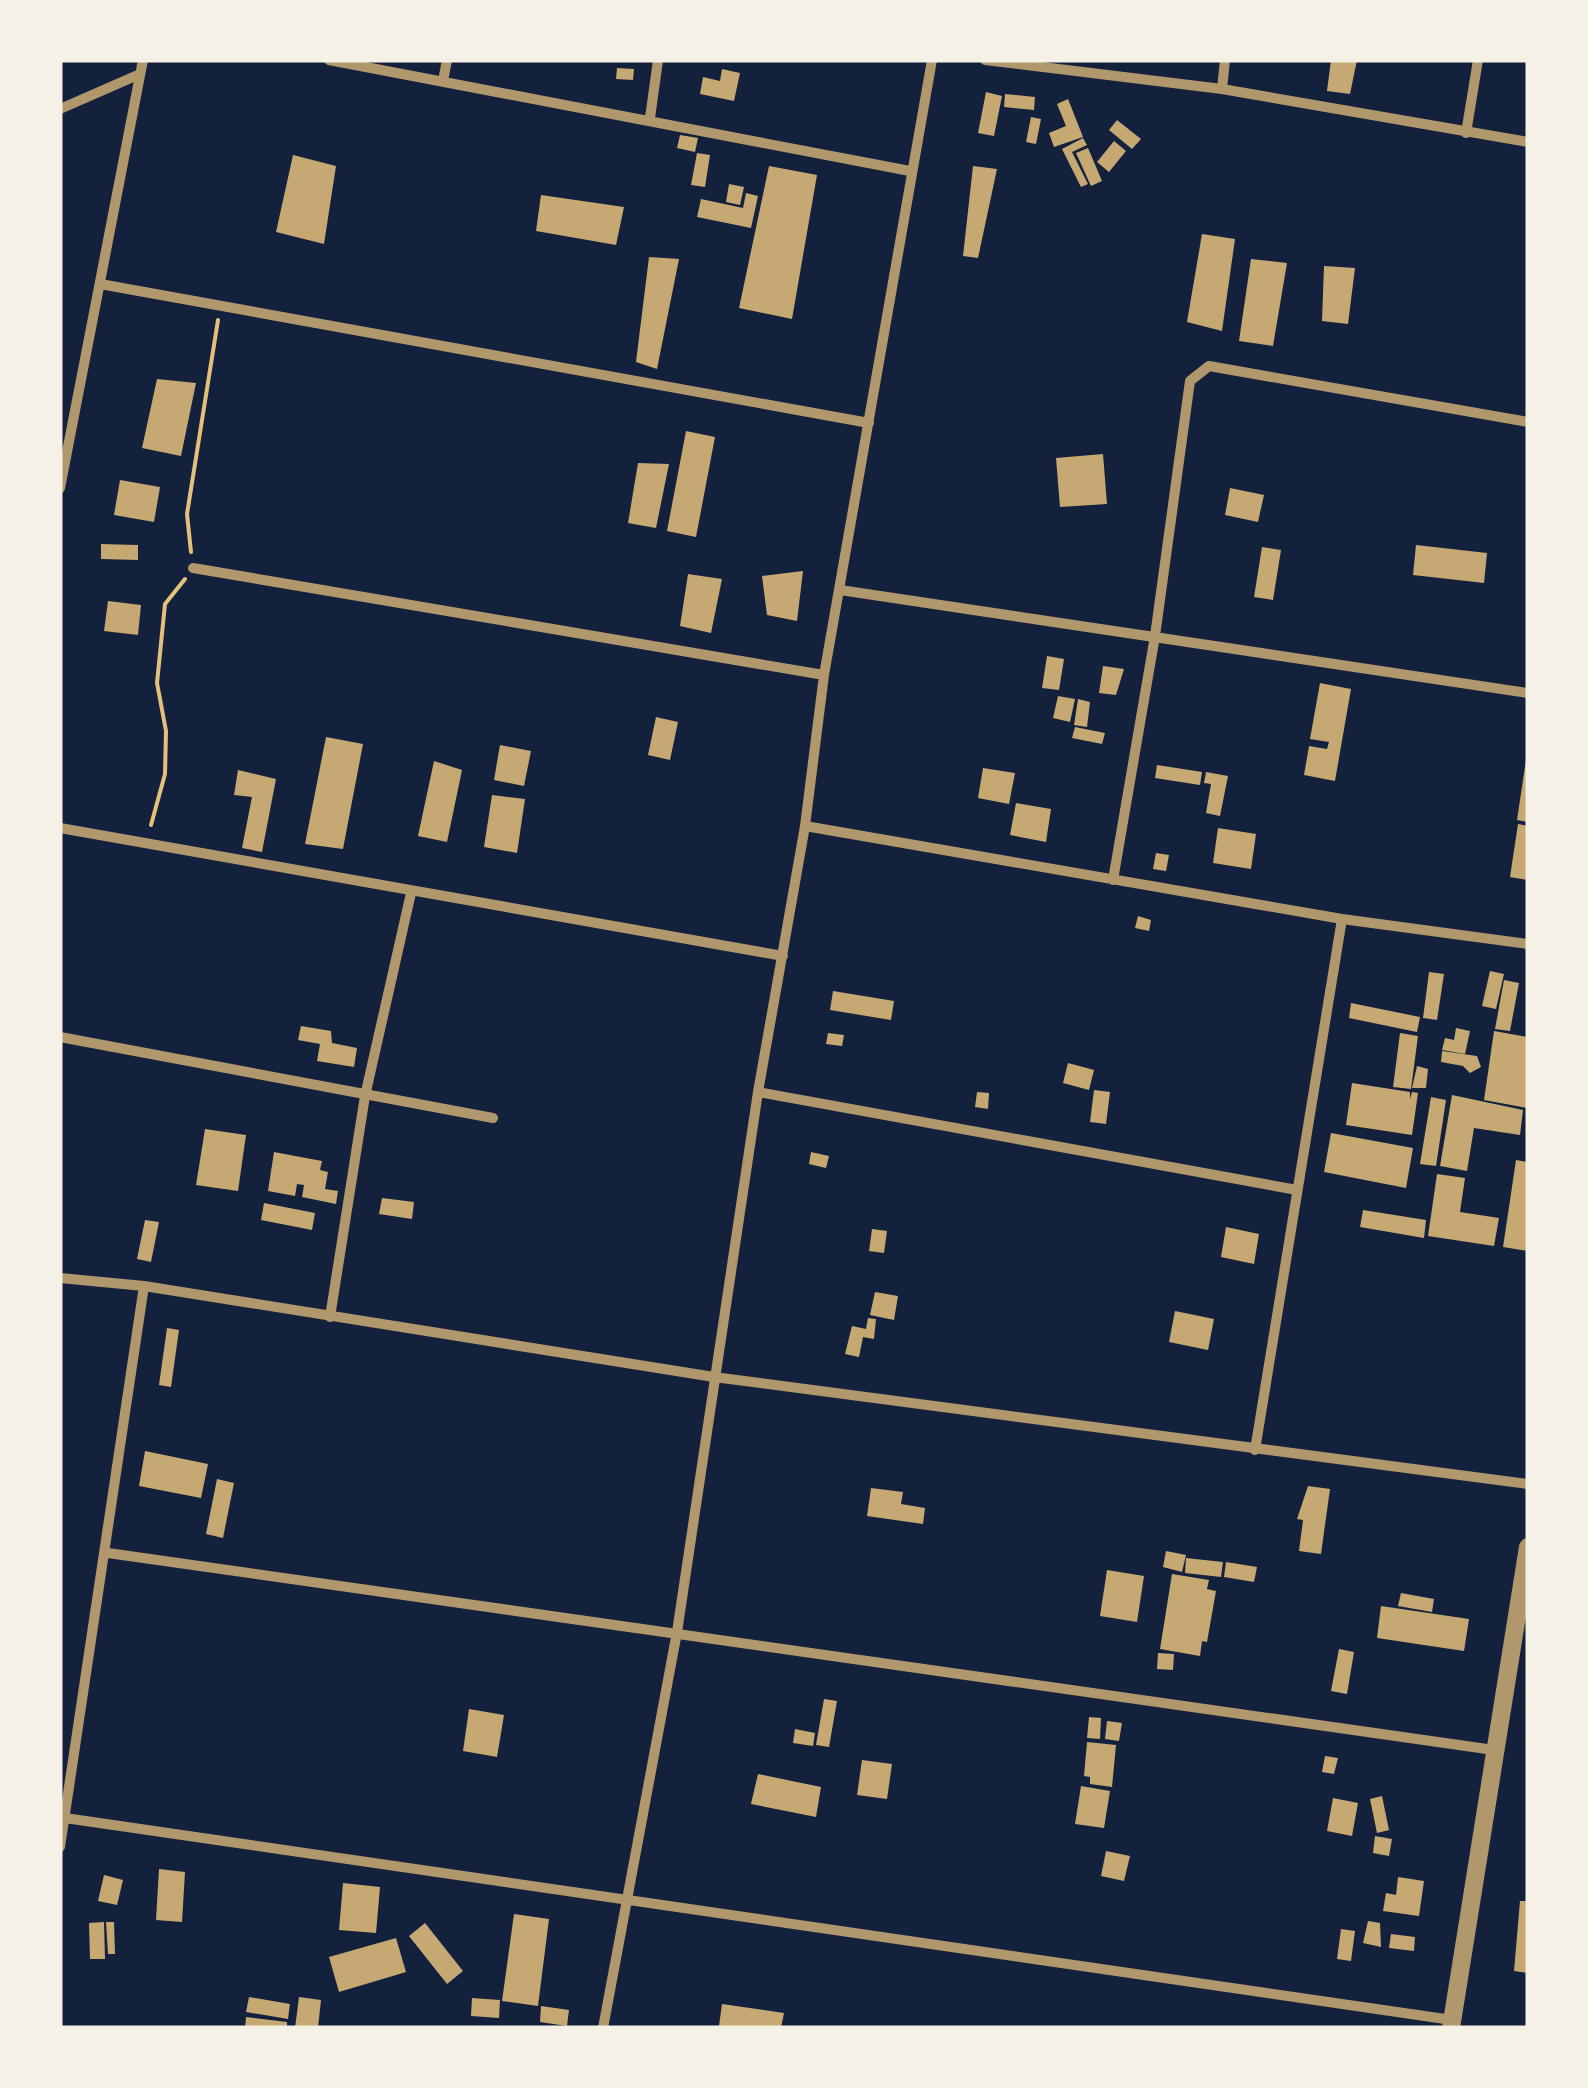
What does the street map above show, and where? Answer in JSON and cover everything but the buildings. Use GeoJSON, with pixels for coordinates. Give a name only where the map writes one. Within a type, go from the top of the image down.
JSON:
{"type":"FeatureCollection","features":[{"type":"Feature","properties":{"kind":"street"},"geometry":{"type":"LineString","coordinates":[[60,488],[143,60]]}},
{"type":"Feature","properties":{"kind":"street"},"geometry":{"type":"LineString","coordinates":[[329,60],[650,118],[910,171]]}},
{"type":"Feature","properties":{"kind":"street"},"geometry":{"type":"LineString","coordinates":[[444,81],[447,60]]}},
{"type":"Feature","properties":{"kind":"street"},"geometry":{"type":"LineString","coordinates":[[650,118],[658,60]]}},
{"type":"Feature","properties":{"kind":"street"},"geometry":{"type":"LineString","coordinates":[[603,2028],[677,1632],[758,1092],[806,826],[824,675],[932,60]]}},
{"type":"Feature","properties":{"kind":"street"},"geometry":{"type":"LineString","coordinates":[[985,60],[1222,89],[1528,142]]}},
{"type":"Feature","properties":{"kind":"street"},"geometry":{"type":"LineString","coordinates":[[1222,89],[1226,60]]}},
{"type":"Feature","properties":{"kind":"street"},"geometry":{"type":"LineString","coordinates":[[1466,133],[1478,60]]}},
{"type":"Feature","properties":{"kind":"street"},"geometry":{"type":"LineString","coordinates":[[60,109],[140,74]]}},
{"type":"Feature","properties":{"kind":"street"},"geometry":{"type":"LineString","coordinates":[[100,284],[868,424]]}},
{"type":"Feature","properties":{"kind":"street"},"geometry":{"type":"LineString","coordinates":[[1113,880],[1155,636],[1190,381],[1199,370],[1209,366],[1528,422]]}},
{"type":"Feature","properties":{"kind":"street"},"geometry":{"type":"LineString","coordinates":[[193,568],[824,675]]}},
{"type":"Feature","properties":{"kind":"street"},"geometry":{"type":"LineString","coordinates":[[840,590],[1528,693]]}},
{"type":"Feature","properties":{"kind":"street"},"geometry":{"type":"LineString","coordinates":[[806,826],[1342,919],[1528,944]]}},
{"type":"Feature","properties":{"kind":"street"},"geometry":{"type":"LineString","coordinates":[[60,828],[783,956]]}},
{"type":"Feature","properties":{"kind":"street"},"geometry":{"type":"LineString","coordinates":[[330,1317],[365,1096],[411,893]]}},
{"type":"Feature","properties":{"kind":"street"},"geometry":{"type":"LineString","coordinates":[[1254,1450],[1342,919]]}},
{"type":"Feature","properties":{"kind":"street"},"geometry":{"type":"LineString","coordinates":[[60,1037],[492,1118]]}},
{"type":"Feature","properties":{"kind":"street"},"geometry":{"type":"LineString","coordinates":[[758,1092],[1297,1190]]}},
{"type":"Feature","properties":{"kind":"street"},"geometry":{"type":"LineString","coordinates":[[60,1278],[144,1286],[714,1377],[1528,1484]]}},
{"type":"Feature","properties":{"kind":"street"},"geometry":{"type":"LineString","coordinates":[[60,1848],[108,1553],[144,1286]]}},
{"type":"Feature","properties":{"kind":"street"},"geometry":{"type":"LineString","coordinates":[[65,1818],[628,1898],[1451,2024],[1528,1548]]}},
{"type":"Feature","properties":{"kind":"street"},"geometry":{"type":"LineString","coordinates":[[108,1553],[1494,1750]]}}]}
